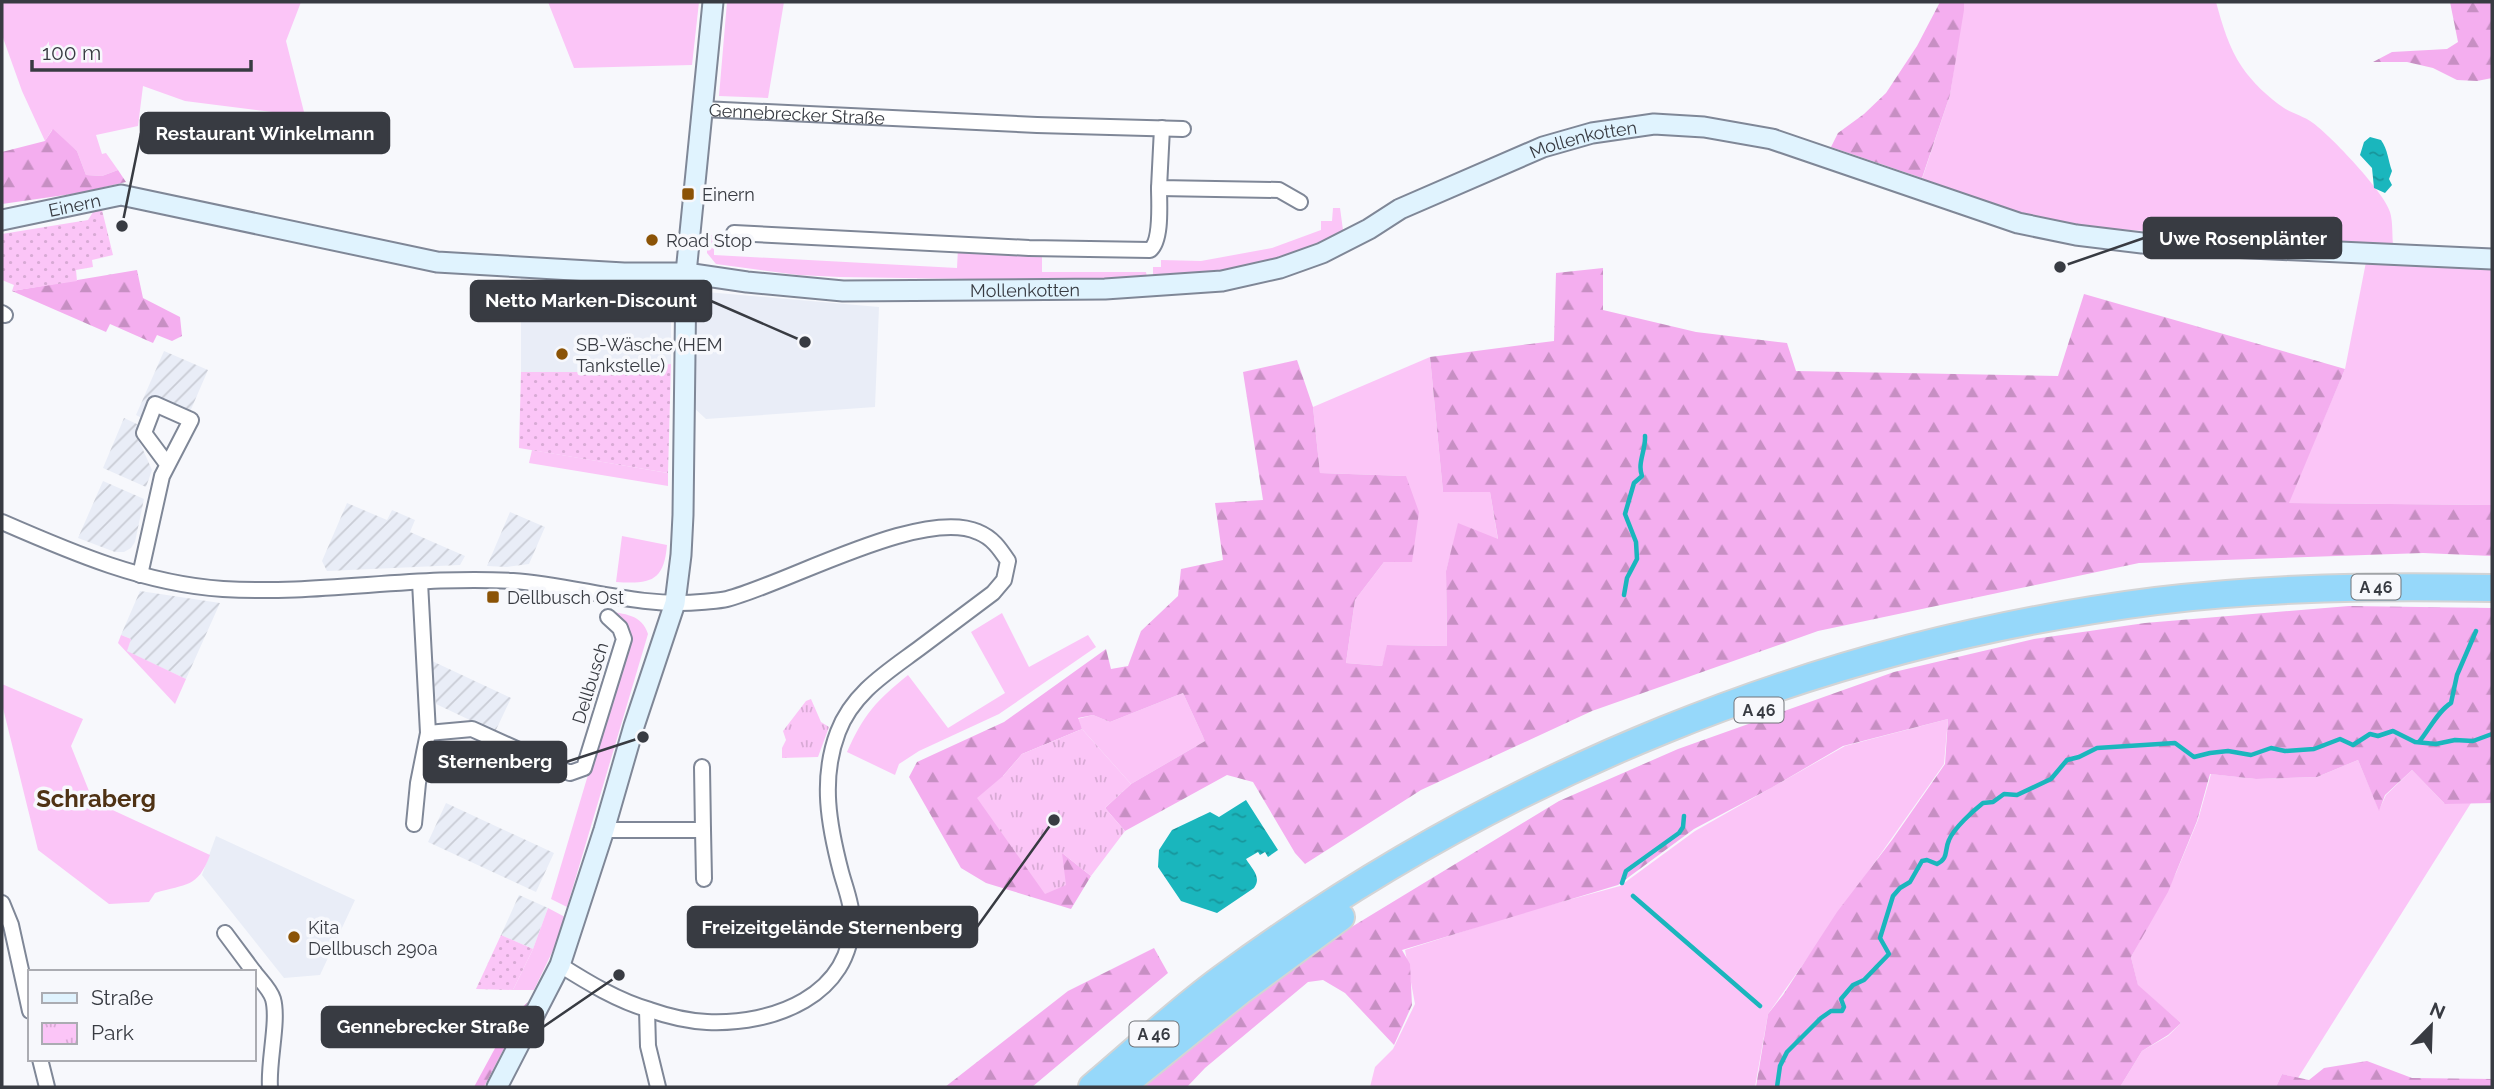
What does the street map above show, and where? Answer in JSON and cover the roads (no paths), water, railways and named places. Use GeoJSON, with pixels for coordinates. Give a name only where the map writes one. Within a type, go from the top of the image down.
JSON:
{"type":"FeatureCollection","features":[{"type":"Feature","properties":{"kind":"highway","name":"A 46"},"geometry":{"type":"LineString","coordinates":[[1092,1087],[1216,982],[1339,898],[1439,838],[1527,791],[1613,751],[1769,690],[1880,656],[1993,629],[2155,601],[2220,594],[2346,587],[2492,588]]}},
{"type":"Feature","properties":{"kind":"highway","name":"A 46"},"geometry":{"type":"LineString","coordinates":[[1121,1087],[1248,984],[1339,919],[1422,866],[1517,815],[1607,772],[1769,706],[1908,664],[2110,621],[2276,604],[2356,601],[2492,602]]}},
{"type":"Feature","properties":{"kind":"main road"},"geometry":{"type":"LineString","coordinates":[[703,109],[713,2]]}},
{"type":"Feature","properties":{"kind":"main road","name":"Gennebrecker Straße"},"geometry":{"type":"LineString","coordinates":[[497,1087],[560,965],[674,603],[683,515],[686,272],[703,109]]}},
{"type":"Feature","properties":{"kind":"main road","name":"Mollenkotten"},"geometry":{"type":"LineString","coordinates":[[686,272],[747,282],[843,291],[1105,289],[1222,281],[1280,268],[1322,253],[1369,229],[1400,209],[1543,147],[1592,133],[1654,124],[1704,127],[1772,139],[2018,223],[2076,235],[2142,243],[2492,259]]}},
{"type":"Feature","properties":{"kind":"main road","name":"Einern"},"geometry":{"type":"LineString","coordinates":[[2,220],[121,195],[437,262],[624,273],[686,272]]}},
{"type":"Feature","properties":{"kind":"street","name":"Gennebrecker Straße"},"geometry":{"type":"LineString","coordinates":[[703,109],[1183,129]]}},
{"type":"Feature","properties":{"kind":"street"},"geometry":{"type":"LineString","coordinates":[[734,233],[1042,248],[1150,250],[1155,246],[1157,238],[1162,128]]}},
{"type":"Feature","properties":{"kind":"street"},"geometry":{"type":"LineString","coordinates":[[1159,188],[1279,190],[1300,202]]}},
{"type":"Feature","properties":{"kind":"street"},"geometry":{"type":"LineString","coordinates":[[140,575],[156,500],[167,464]]}},
{"type":"Feature","properties":{"kind":"street"},"geometry":{"type":"LineString","coordinates":[[2,522],[83,557],[140,575],[222,589],[264,590],[420,582],[515,581],[626,600],[674,603],[726,600],[835,556],[935,528],[961,527],[978,532],[996,542],[1008,561],[1004,580],[993,593],[880,676],[861,694],[839,729],[829,761],[827,803],[852,917],[847,956],[819,992],[783,1010],[742,1020],[706,1022],[647,1010],[560,965]]}},
{"type":"Feature","properties":{"kind":"street"},"geometry":{"type":"LineString","coordinates":[[414,824],[418,783],[428,733],[420,582]]}},
{"type":"Feature","properties":{"kind":"street","name":"Dellbusch"},"geometry":{"type":"LineString","coordinates":[[428,733],[472,729],[570,773],[584,768],[624,639],[620,628],[608,617]]}},
{"type":"Feature","properties":{"kind":"street"},"geometry":{"type":"LineString","coordinates":[[702,767],[704,879]]}},
{"type":"Feature","properties":{"kind":"street"},"geometry":{"type":"LineString","coordinates":[[604,830],[703,830]]}},
{"type":"Feature","properties":{"kind":"street"},"geometry":{"type":"LineString","coordinates":[[2,903],[11,925],[28,1002]]}},
{"type":"Feature","properties":{"kind":"street"},"geometry":{"type":"LineString","coordinates":[[225,933],[253,970]]}},
{"type":"Feature","properties":{"kind":"street"},"geometry":{"type":"LineString","coordinates":[[256,975],[273,999],[275,1016],[269,1068],[270,1087]]}},
{"type":"Feature","properties":{"kind":"street"},"geometry":{"type":"LineString","coordinates":[[647,1010],[648,1046],[658,1087]]}},
{"type":"Feature","properties":{"kind":"street"},"geometry":{"type":"LineString","coordinates":[[40,1061],[47,1087]]}},
{"type":"Feature","properties":{"kind":"water"},"geometry":{"type":"Polygon","coordinates":[[[2370,137],[2381,140],[2387,151],[2392,185],[2385,193],[2374,188],[2372,168],[2360,155],[2364,142],[2370,137]]]}},
{"type":"Feature","properties":{"kind":"water"},"geometry":{"type":"Polygon","coordinates":[[[1246,800],[1278,850],[1268,857],[1265,852],[1260,855],[1258,852],[1246,859],[1257,877],[1254,888],[1217,913],[1181,901],[1158,867],[1159,850],[1172,830],[1210,812],[1219,817],[1246,800]]]}},
{"type":"Feature","properties":{"kind":"waterway"},"geometry":{"type":"LineString","coordinates":[[1624,595],[1627,578],[1637,559],[1636,542],[1625,514],[1634,483],[1642,476],[1640,466],[1645,436]]}},
{"type":"Feature","properties":{"kind":"waterway"},"geometry":{"type":"LineString","coordinates":[[2419,742],[2451,703],[2457,675],[2476,631]]}},
{"type":"Feature","properties":{"kind":"waterway"},"geometry":{"type":"LineString","coordinates":[[1777,1087],[1780,1066],[1787,1052],[1821,1018],[1831,1011],[1842,1011],[1844,1007],[1841,999],[1889,954],[1880,938],[1893,896],[1910,882],[1922,861],[1937,864],[1941,862],[1955,830],[1983,803],[1993,802],[2004,794],[2017,795],[2051,779],[2067,760],[2097,748],[2175,743],[2194,757],[2228,751],[2251,755],[2271,748],[2285,751],[2314,749],[2340,739],[2353,745],[2370,734],[2378,736],[2393,731],[2415,742],[2436,744],[2455,740],[2473,741],[2492,734]]}},
{"type":"Feature","properties":{"kind":"waterway"},"geometry":{"type":"LineString","coordinates":[[1622,883],[1626,871],[1679,833],[1683,827],[1684,816]]}},
{"type":"Feature","properties":{"kind":"waterway"},"geometry":{"type":"LineString","coordinates":[[1633,896],[1760,1006]]}},
{"type":"Feature","properties":{"kind":"place","name":"Einern"},"geometry":{"type":"Point","coordinates":[688,194]}},
{"type":"Feature","properties":{"kind":"place","name":"Restaurant Winkelmann"},"geometry":{"type":"Point","coordinates":[122,226]}},
{"type":"Feature","properties":{"kind":"place","name":"Road Stop"},"geometry":{"type":"Point","coordinates":[652,240]}},
{"type":"Feature","properties":{"kind":"place","name":"Uwe Rosenplänter"},"geometry":{"type":"Point","coordinates":[2060,267]}},
{"type":"Feature","properties":{"kind":"place","name":"Netto Marken-Discount"},"geometry":{"type":"Point","coordinates":[805,342]}},
{"type":"Feature","properties":{"kind":"place","name":"SB-Wäsche (HEM Tankstelle)"},"geometry":{"type":"Point","coordinates":[562,354]}},
{"type":"Feature","properties":{"kind":"place","name":"Dellbusch Ost"},"geometry":{"type":"Point","coordinates":[493,597]}},
{"type":"Feature","properties":{"kind":"place","name":"Sternenberg"},"geometry":{"type":"Point","coordinates":[643,737]}},
{"type":"Feature","properties":{"kind":"place","name":"Freizeitgelände Sternenberg"},"geometry":{"type":"Point","coordinates":[1054,820]}},
{"type":"Feature","properties":{"kind":"place","name":"Kita Dellbusch 290a"},"geometry":{"type":"Point","coordinates":[294,937]}},
{"type":"Feature","properties":{"kind":"place","name":"Gennebrecker Straße"},"geometry":{"type":"Point","coordinates":[619,975]}},
{"type":"Feature","properties":{"kind":"district","name":"Schraberg"},"geometry":{"type":"Point","coordinates":[96,798]}}]}
